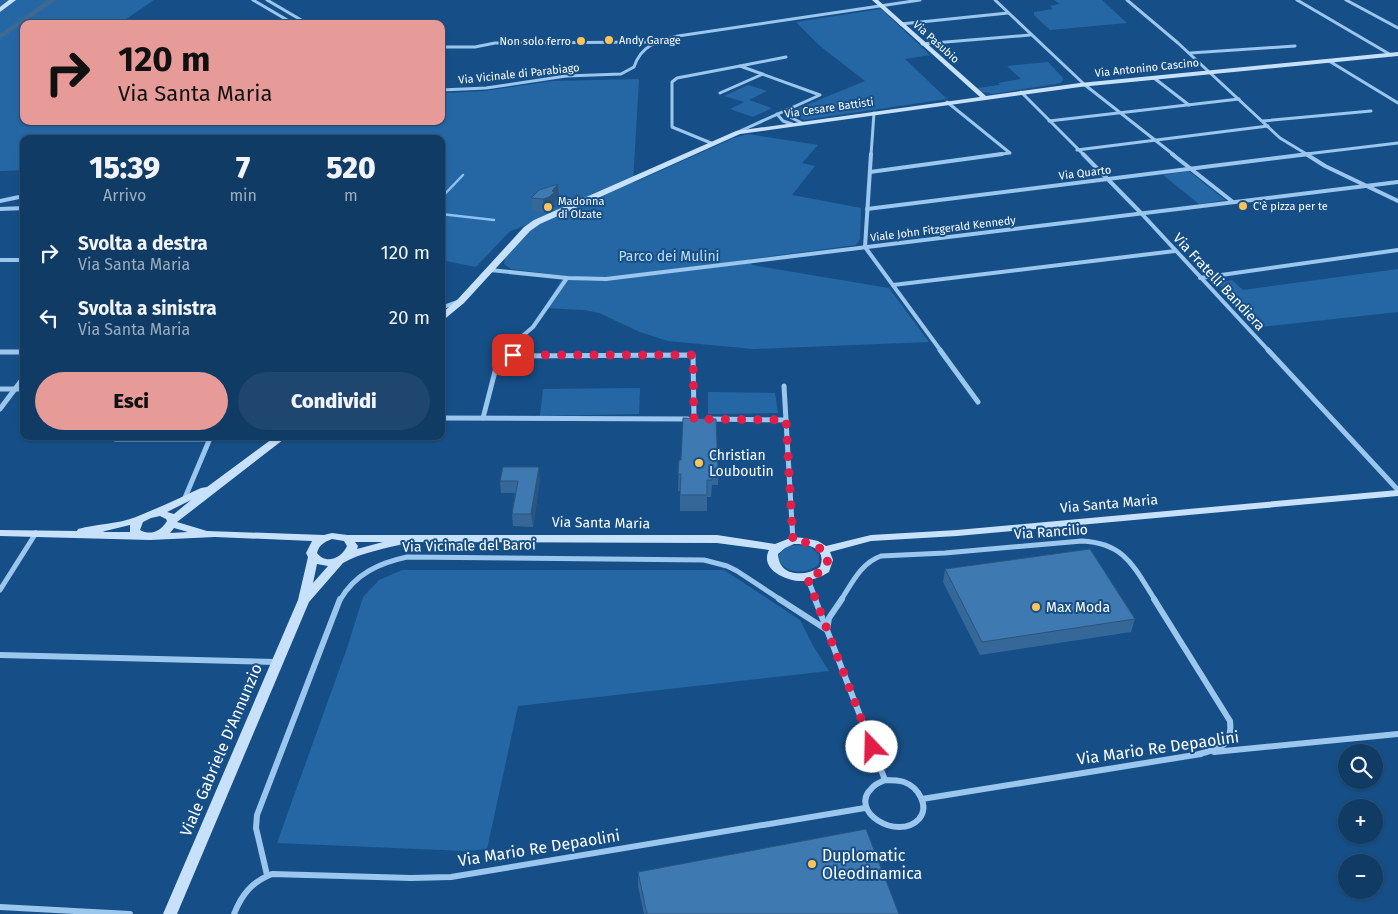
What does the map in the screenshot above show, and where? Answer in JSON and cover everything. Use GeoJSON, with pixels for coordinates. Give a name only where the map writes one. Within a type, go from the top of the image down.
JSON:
{"type":"FeatureCollection","features":[{"type":"Feature","properties":{"kind":"street"},"geometry":{"type":"LineString","coordinates":[[0,10],[13,0]]}},
{"type":"Feature","properties":{"kind":"street"},"geometry":{"type":"LineString","coordinates":[[253,0],[287,20]]}},
{"type":"Feature","properties":{"kind":"street"},"geometry":{"type":"LineString","coordinates":[[267,0],[301,20]]}},
{"type":"Feature","properties":{"kind":"street","name":"Via Pasubio"},"geometry":{"type":"LineString","coordinates":[[875,0],[922,44],[984,97]]}},
{"type":"Feature","properties":{"kind":"street","name":"Via Vicinale di Parabiago"},"geometry":{"type":"LineString","coordinates":[[445,90],[486,88],[566,76],[620,74],[634,67],[637,58],[645,48],[655,42],[704,31],[765,24],[920,0]]}},
{"type":"Feature","properties":{"kind":"street"},"geometry":{"type":"LineString","coordinates":[[995,0],[1085,85],[1233,202]]}},
{"type":"Feature","properties":{"kind":"street"},"geometry":{"type":"LineString","coordinates":[[1127,0],[1190,53],[1280,138],[1305,154],[1398,201]]}},
{"type":"Feature","properties":{"kind":"street"},"geometry":{"type":"LineString","coordinates":[[1297,0],[1390,55]]}},
{"type":"Feature","properties":{"kind":"street"},"geometry":{"type":"LineString","coordinates":[[1346,0],[1398,28]]}},
{"type":"Feature","properties":{"kind":"street"},"geometry":{"type":"LineString","coordinates":[[901,24],[1008,12]]}},
{"type":"Feature","properties":{"kind":"street"},"geometry":{"type":"LineString","coordinates":[[922,44],[1030,35]]}},
{"type":"Feature","properties":{"kind":"street"},"geometry":{"type":"LineString","coordinates":[[445,48],[475,47],[495,43],[655,42]]}},
{"type":"Feature","properties":{"kind":"street"},"geometry":{"type":"LineString","coordinates":[[1190,53],[1295,46]]}},
{"type":"Feature","properties":{"kind":"street","name":"Via Antonino Cascino"},"geometry":{"type":"LineString","coordinates":[[1085,85],[1398,54]]}},
{"type":"Feature","properties":{"kind":"street"},"geometry":{"type":"LineString","coordinates":[[711,143],[672,127],[672,82],[677,78],[786,57]]}},
{"type":"Feature","properties":{"kind":"street"},"geometry":{"type":"LineString","coordinates":[[1329,61],[1398,103]]}},
{"type":"Feature","properties":{"kind":"street"},"geometry":{"type":"LineString","coordinates":[[738,132],[820,95],[740,66]]}},
{"type":"Feature","properties":{"kind":"street"},"geometry":{"type":"LineString","coordinates":[[720,93],[763,74]]}},
{"type":"Feature","properties":{"kind":"street"},"geometry":{"type":"LineString","coordinates":[[1154,78],[1189,105]]}},
{"type":"Feature","properties":{"kind":"street","name":"Via Cesare Battisti"},"geometry":{"type":"LineString","coordinates":[[445,315],[461,301],[527,229],[536,222],[738,132],[947,102],[1085,85]]}},
{"type":"Feature","properties":{"kind":"street","name":"Via Fratelli Bandiera"},"geometry":{"type":"LineString","coordinates":[[1021,92],[1141,214],[1398,492]]}},
{"type":"Feature","properties":{"kind":"street"},"geometry":{"type":"LineString","coordinates":[[1049,121],[1239,99]]}},
{"type":"Feature","properties":{"kind":"street"},"geometry":{"type":"LineString","coordinates":[[870,172],[1010,153],[947,102]]}},
{"type":"Feature","properties":{"kind":"street"},"geometry":{"type":"LineString","coordinates":[[786,110],[788,116],[802,123]]}},
{"type":"Feature","properties":{"kind":"street"},"geometry":{"type":"LineString","coordinates":[[1263,121],[1371,111]]}},
{"type":"Feature","properties":{"kind":"street"},"geometry":{"type":"LineString","coordinates":[[874,113],[865,247],[978,402]]}},
{"type":"Feature","properties":{"kind":"street"},"geometry":{"type":"LineString","coordinates":[[776,114],[783,121],[792,124]]}},
{"type":"Feature","properties":{"kind":"street"},"geometry":{"type":"LineString","coordinates":[[1077,150],[1268,126]]}},
{"type":"Feature","properties":{"kind":"street","name":"Via Quarto"},"geometry":{"type":"LineString","coordinates":[[867,209],[1398,142]]}},
{"type":"Feature","properties":{"kind":"street","name":"Viale John Fitzgerald Kennedy"},"geometry":{"type":"LineString","coordinates":[[490,270],[567,278],[606,279],[1398,182]]}},
{"type":"Feature","properties":{"kind":"street"},"geometry":{"type":"LineString","coordinates":[[0,201],[20,198]]}},
{"type":"Feature","properties":{"kind":"street"},"geometry":{"type":"LineString","coordinates":[[0,209],[20,206]]}},
{"type":"Feature","properties":{"kind":"street"},"geometry":{"type":"LineString","coordinates":[[1200,278],[1398,250]]}},
{"type":"Feature","properties":{"kind":"street"},"geometry":{"type":"LineString","coordinates":[[893,285],[1175,251]]}},
{"type":"Feature","properties":{"kind":"street"},"geometry":{"type":"LineString","coordinates":[[0,260],[20,260]]}},
{"type":"Feature","properties":{"kind":"street"},"geometry":{"type":"LineString","coordinates":[[483,418],[498,356],[521,339],[533,327],[567,278]]}},
{"type":"Feature","properties":{"kind":"street"},"geometry":{"type":"LineString","coordinates":[[445,307],[461,301]]}},
{"type":"Feature","properties":{"kind":"street"},"geometry":{"type":"LineString","coordinates":[[0,352],[20,352]]}},
{"type":"Feature","properties":{"kind":"street"},"geometry":{"type":"LineString","coordinates":[[498,356],[693,355],[694,419]]}},
{"type":"Feature","properties":{"kind":"street"},"geometry":{"type":"LineString","coordinates":[[0,409],[20,382]]}},
{"type":"Feature","properties":{"kind":"street"},"geometry":{"type":"LineString","coordinates":[[784,386],[793,541]]}},
{"type":"Feature","properties":{"kind":"street"},"geometry":{"type":"LineString","coordinates":[[0,389],[20,389]]}},
{"type":"Feature","properties":{"kind":"street"},"geometry":{"type":"LineString","coordinates":[[445,418],[786,420]]}},
{"type":"Feature","properties":{"kind":"street"},"geometry":{"type":"LineString","coordinates":[[186,512],[184,500],[210,440]]}},
{"type":"Feature","properties":{"kind":"street"},"geometry":{"type":"LineString","coordinates":[[140,519],[134,527],[134,532],[147,537],[164,532],[222,481],[278,440]]}},
{"type":"Feature","properties":{"kind":"street"},"geometry":{"type":"LineString","coordinates":[[154,514],[222,481]]}},
{"type":"Feature","properties":{"kind":"street","name":"Via Santa Maria"},"geometry":{"type":"LineString","coordinates":[[824,550],[871,538],[966,532],[1398,492]]}},
{"type":"Feature","properties":{"kind":"street","name":"Via Santa Maria"},"geometry":{"type":"LineString","coordinates":[[48,534],[105,528],[154,514],[167,515],[172,523],[215,534]]}},
{"type":"Feature","properties":{"kind":"street","name":"Via Santa Maria"},"geometry":{"type":"LineString","coordinates":[[0,533],[147,537],[215,534],[324,538],[332,536],[347,538],[424,536],[717,539],[776,548]]}},
{"type":"Feature","properties":{"kind":"street"},"geometry":{"type":"LineString","coordinates":[[0,590],[36,533]]}},
{"type":"Feature","properties":{"kind":"street","name":"Via Santa Maria"},"geometry":{"type":"LineString","coordinates":[[279,536],[312,553],[323,562],[343,559],[375,547],[424,536]]}},
{"type":"Feature","properties":{"kind":"street"},"geometry":{"type":"LineString","coordinates":[[312,553],[314,545],[324,538]]}},
{"type":"Feature","properties":{"kind":"street"},"geometry":{"type":"LineString","coordinates":[[343,559],[353,546],[347,538]]}},
{"type":"Feature","properties":{"kind":"street"},"geometry":{"type":"LineString","coordinates":[[793,541],[807,541],[824,550],[828,560],[820,573],[807,577],[792,576],[780,571],[776,567],[772,557],[776,548],[793,541]]}},
{"type":"Feature","properties":{"kind":"street","name":"Via Rancilio"},"geometry":{"type":"LineString","coordinates":[[828,630],[829,618],[861,569],[872,559],[881,556],[1082,541],[1104,544],[1117,549],[1131,562],[1230,721],[1231,733],[1226,744],[1215,751],[1199,754]]}},
{"type":"Feature","properties":{"kind":"street","name":"Viale Gabriele D'Annunzio"},"geometry":{"type":"LineString","coordinates":[[170,914],[304,600],[312,553]]}},
{"type":"Feature","properties":{"kind":"street","name":"Via Vicinale del Baroi"},"geometry":{"type":"LineString","coordinates":[[267,875],[256,828],[257,815],[340,599],[351,582],[370,568],[394,559],[419,556],[704,560],[727,566],[737,571],[828,630]]}},
{"type":"Feature","properties":{"kind":"street","name":"Viale Gabriele D'Annunzio"},"geometry":{"type":"LineString","coordinates":[[304,600],[343,559]]}},
{"type":"Feature","properties":{"kind":"street"},"geometry":{"type":"LineString","coordinates":[[807,577],[885,780]]}},
{"type":"Feature","properties":{"kind":"street"},"geometry":{"type":"LineString","coordinates":[[0,655],[276,662]]}},
{"type":"Feature","properties":{"kind":"street","name":"Via Mario Re Depaolini"},"geometry":{"type":"LineString","coordinates":[[922,799],[1199,754],[1398,734]]}},
{"type":"Feature","properties":{"kind":"street"},"geometry":{"type":"LineString","coordinates":[[885,780],[896,780],[916,790],[922,799],[924,808],[921,817],[914,824],[892,827],[880,824],[871,817],[865,808],[864,799],[868,790],[875,784],[885,780]]}},
{"type":"Feature","properties":{"kind":"street","name":"Via Mario Re Depaolini"},"geometry":{"type":"LineString","coordinates":[[267,875],[282,873],[411,878],[451,877],[865,808]]}},
{"type":"Feature","properties":{"kind":"street"},"geometry":{"type":"LineString","coordinates":[[234,914],[245,891],[252,883],[267,875]]}},
{"type":"Feature","properties":{"kind":"street"},"geometry":{"type":"LineString","coordinates":[[0,907],[130,914]]}},
{"type":"Feature","properties":{"kind":"green space","name":"Parco dei Mulini"},"geometry":{"type":"Polygon","coordinates":[[[0,0],[154,0],[125,20],[20,20],[20,125],[445,125],[445,93],[485,91],[553,81],[639,79],[633,183],[734,138],[748,134],[818,145],[802,163],[815,166],[792,195],[861,208],[860,239],[856,245],[750,259],[752,265],[889,288],[929,342],[753,349],[668,341],[640,332],[599,313],[584,310],[544,308],[564,276],[511,269],[504,264],[505,258],[531,229],[580,202],[509,232],[476,267],[445,261],[445,135],[20,135],[20,170],[0,171],[0,0]]]}},
{"type":"Feature","properties":{"kind":"green space"},"geometry":{"type":"Polygon","coordinates":[[[1054,0],[1102,0],[1127,23],[1050,30],[1034,15],[1034,12],[1053,9],[1050,6],[1060,4],[1054,0]]]}},
{"type":"Feature","properties":{"kind":"green space"},"geometry":{"type":"Polygon","coordinates":[[[881,9],[930,55],[905,59],[947,99],[804,120],[792,114],[792,111],[865,81],[820,46],[796,22],[881,9]]]}},
{"type":"Feature","properties":{"kind":"green space"},"geometry":{"type":"Polygon","coordinates":[[[1048,62],[1062,77],[1061,83],[993,94],[982,92],[977,88],[1000,85],[998,83],[1021,79],[1007,66],[1048,62]]]}},
{"type":"Feature","properties":{"kind":"green space"},"geometry":{"type":"Polygon","coordinates":[[[748,85],[767,91],[749,100],[772,108],[753,117],[730,109],[744,102],[724,96],[748,85]]]}},
{"type":"Feature","properties":{"kind":"green space"},"geometry":{"type":"Polygon","coordinates":[[[1189,171],[1225,200],[1199,204],[1163,175],[1189,171]]]}},
{"type":"Feature","properties":{"kind":"green space"},"geometry":{"type":"Polygon","coordinates":[[[1398,269],[1398,312],[1260,327],[1217,283],[1232,280],[1243,290],[1398,269]]]}},
{"type":"Feature","properties":{"kind":"green space"},"geometry":{"type":"Polygon","coordinates":[[[640,388],[639,414],[540,416],[543,389],[640,388]]]}},
{"type":"Feature","properties":{"kind":"green space"},"geometry":{"type":"Polygon","coordinates":[[[708,392],[775,393],[778,413],[708,414],[708,392]]]}},
{"type":"Feature","properties":{"kind":"green space"},"geometry":{"type":"Polygon","coordinates":[[[789,546],[811,547],[819,555],[819,564],[809,570],[797,572],[785,568],[778,558],[781,552],[789,546]]]}},
{"type":"Feature","properties":{"kind":"green space"},"geometry":{"type":"Polygon","coordinates":[[[402,570],[724,570],[800,620],[829,671],[518,706],[487,849],[465,851],[277,843],[347,648],[363,597],[379,580],[402,570]]]}},
{"type":"Feature","properties":{"kind":"building"},"geometry":{"type":"Polygon","coordinates":[[[558,184],[552,191],[555,192],[549,197],[543,199],[531,198],[539,190],[558,184]]]}},
{"type":"Feature","properties":{"kind":"building","name":"Christian Louboutin"},"geometry":{"type":"Polygon","coordinates":[[[683,418],[716,419],[718,469],[713,469],[712,480],[707,480],[707,495],[680,495],[681,474],[678,474],[679,460],[681,460],[683,418]]]}},
{"type":"Feature","properties":{"kind":"building"},"geometry":{"type":"Polygon","coordinates":[[[503,467],[539,467],[531,514],[512,514],[518,481],[500,481],[503,467]]]}},
{"type":"Feature","properties":{"kind":"building","name":"Max Moda"},"geometry":{"type":"Polygon","coordinates":[[[1090,549],[1135,619],[982,642],[945,569],[1090,549]]]}},
{"type":"Feature","properties":{"kind":"building","name":"Duplomatic Oleodinamica"},"geometry":{"type":"Polygon","coordinates":[[[866,829],[899,914],[647,914],[638,872],[866,829]]]}},
{"type":"Feature","properties":{"kind":"waterway"},"geometry":{"type":"LineString","coordinates":[[24,20],[53,0]]}},
{"type":"Feature","properties":{"kind":"waterway"},"geometry":{"type":"LineString","coordinates":[[0,37],[20,23]]}},
{"type":"Feature","properties":{"kind":"waterway"},"geometry":{"type":"LineString","coordinates":[[445,194],[463,175]]}},
{"type":"Feature","properties":{"kind":"waterway"},"geometry":{"type":"LineString","coordinates":[[445,214],[494,220]]}},
{"type":"Feature","properties":{"kind":"place","name":"Andy Garage"},"geometry":{"type":"Point","coordinates":[609,40]}},
{"type":"Feature","properties":{"kind":"place","name":"Non solo ferro"},"geometry":{"type":"Point","coordinates":[581,41]}},
{"type":"Feature","properties":{"kind":"place","name":"C'è pizza per te"},"geometry":{"type":"Point","coordinates":[1243,206]}},
{"type":"Feature","properties":{"kind":"place","name":"Madonna di Olzate"},"geometry":{"type":"Point","coordinates":[548,207]}},
{"type":"Feature","properties":{"kind":"place","name":"Christian Louboutin"},"geometry":{"type":"Point","coordinates":[699,463]}},
{"type":"Feature","properties":{"kind":"place","name":"Max Moda"},"geometry":{"type":"Point","coordinates":[1036,607]}},
{"type":"Feature","properties":{"kind":"place","name":"Duplomatic Oleodinamica"},"geometry":{"type":"Point","coordinates":[812,864]}},
{"type":"Feature","properties":{"kind":"route"},"geometry":{"type":"LineString","coordinates":[[513,355],[693,355],[694,419],[786,420],[793,541],[800,540],[814,543],[820,546],[827,555],[828,560],[824,569],[820,573],[807,577],[872,747]]}}]}
